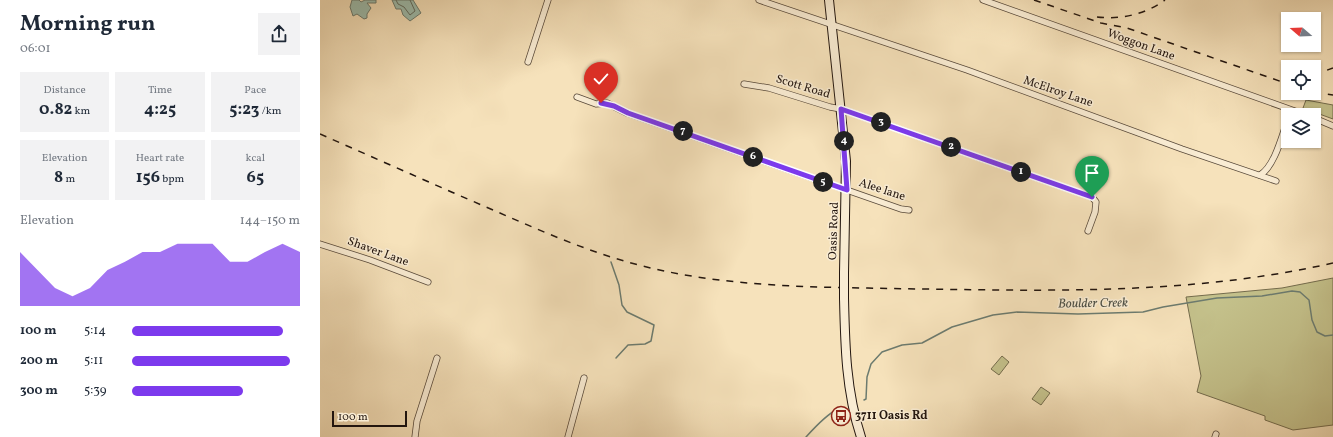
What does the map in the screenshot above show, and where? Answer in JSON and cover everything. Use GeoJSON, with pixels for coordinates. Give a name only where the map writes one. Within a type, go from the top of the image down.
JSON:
{"type":"FeatureCollection","features":[{"type":"Feature","properties":{"kind":"main road","name":"Oasis Road"},"geometry":{"type":"LineString","coordinates":[[829,0],[841,109],[847,190],[844,273],[846,361],[851,400],[861,437]]}},
{"type":"Feature","properties":{"kind":"street"},"geometry":{"type":"LineString","coordinates":[[528,62],[548,0]]}},
{"type":"Feature","properties":{"kind":"street","name":"McElroy Lane"},"geometry":{"type":"LineString","coordinates":[[759,0],[967,70],[1182,149],[1276,181]]}},
{"type":"Feature","properties":{"kind":"street","name":"Woggon Lane"},"geometry":{"type":"LineString","coordinates":[[983,0],[1281,109]]}},
{"type":"Feature","properties":{"kind":"street","name":"Scott Road"},"geometry":{"type":"LineString","coordinates":[[744,84],[769,88],[841,109],[1092,197],[1096,202],[1088,231]]}},
{"type":"Feature","properties":{"kind":"street","name":"Alee lane"},"geometry":{"type":"LineString","coordinates":[[577,97],[596,104],[607,103],[628,113],[901,209],[909,210]]}},
{"type":"Feature","properties":{"kind":"street"},"geometry":{"type":"LineString","coordinates":[[1321,121],[1333,126]]}},
{"type":"Feature","properties":{"kind":"street"},"geometry":{"type":"LineString","coordinates":[[1260,175],[1265,172],[1272,161],[1281,137]]}},
{"type":"Feature","properties":{"kind":"street","name":"Shaver Lane"},"geometry":{"type":"LineString","coordinates":[[320,244],[370,260],[428,282]]}},
{"type":"Feature","properties":{"kind":"street"},"geometry":{"type":"LineString","coordinates":[[415,437],[417,421],[437,358]]}},
{"type":"Feature","properties":{"kind":"street"},"geometry":{"type":"LineString","coordinates":[[568,437],[584,378]]}},
{"type":"Feature","properties":{"kind":"shaded area"},"geometry":{"type":"Polygon","coordinates":[[[1306,100],[1333,105],[1333,119],[1321,115],[1321,108],[1303,108],[1306,100]]]}},
{"type":"Feature","properties":{"kind":"shaded area"},"geometry":{"type":"Polygon","coordinates":[[[1333,278],[1333,425],[1293,430],[1265,420],[1265,416],[1197,392],[1201,376],[1186,297],[1282,288],[1333,278]]]}},
{"type":"Feature","properties":{"kind":"shaded area"},"geometry":{"type":"Polygon","coordinates":[[[1002,356],[1009,362],[999,375],[991,369],[1002,356]]]}},
{"type":"Feature","properties":{"kind":"shaded area"},"geometry":{"type":"Polygon","coordinates":[[[1041,387],[1050,393],[1041,405],[1032,399],[1041,387]]]}},
{"type":"Feature","properties":{"kind":"water"},"geometry":{"type":"Polygon","coordinates":[[[352,0],[359,0],[361,2],[365,0],[376,0],[376,3],[367,3],[371,8],[367,14],[367,18],[364,19],[357,14],[353,16],[350,7],[352,0]]]}},
{"type":"Feature","properties":{"kind":"water"},"geometry":{"type":"Polygon","coordinates":[[[392,0],[413,0],[421,13],[410,21],[403,15],[401,9],[396,9],[392,0]]]}},
{"type":"Feature","properties":{"kind":"waterway"},"geometry":{"type":"LineString","coordinates":[[611,262],[619,285],[622,305],[627,312],[654,325],[651,341],[645,344],[628,345],[616,358]]}},
{"type":"Feature","properties":{"kind":"waterway","name":"Boulder Creek"},"geometry":{"type":"LineString","coordinates":[[864,400],[866,399],[867,377],[871,364],[882,352],[902,345],[922,343],[952,327],[993,315],[1017,312],[1078,314],[1143,312],[1217,298],[1262,296],[1292,291],[1300,292],[1309,300],[1312,320],[1317,332],[1325,336],[1333,335]]}},
{"type":"Feature","properties":{"kind":"waterway","name":"Boulder Creek"},"geometry":{"type":"LineString","coordinates":[[806,437],[825,417],[838,409]]}},
{"type":"Feature","properties":{"kind":"railway"},"geometry":{"type":"LineString","coordinates":[[1034,0],[1101,23],[1127,28],[1281,82]]}},
{"type":"Feature","properties":{"kind":"railway"},"geometry":{"type":"LineString","coordinates":[[1097,17],[1115,18],[1133,15],[1150,9],[1165,0]]}},
{"type":"Feature","properties":{"kind":"railway"},"geometry":{"type":"LineString","coordinates":[[1321,72],[1333,68]]}},
{"type":"Feature","properties":{"kind":"railway"},"geometry":{"type":"LineString","coordinates":[[1321,93],[1333,95]]}},
{"type":"Feature","properties":{"kind":"railway"},"geometry":{"type":"LineString","coordinates":[[320,134],[563,240],[635,264],[705,278],[813,287],[1076,290],[1179,285],[1230,280],[1282,273],[1333,263]]}},
{"type":"Feature","properties":{"kind":"place","name":"3711 Oasis Rd"},"geometry":{"type":"Point","coordinates":[841,416]}},
{"type":"Feature","properties":{"kind":"route"},"geometry":{"type":"LineString","coordinates":[[601,103],[607,103],[628,113],[721,144],[734,151],[790,169],[847,190],[841,109],[925,137],[1049,183],[1092,197]]}}]}
